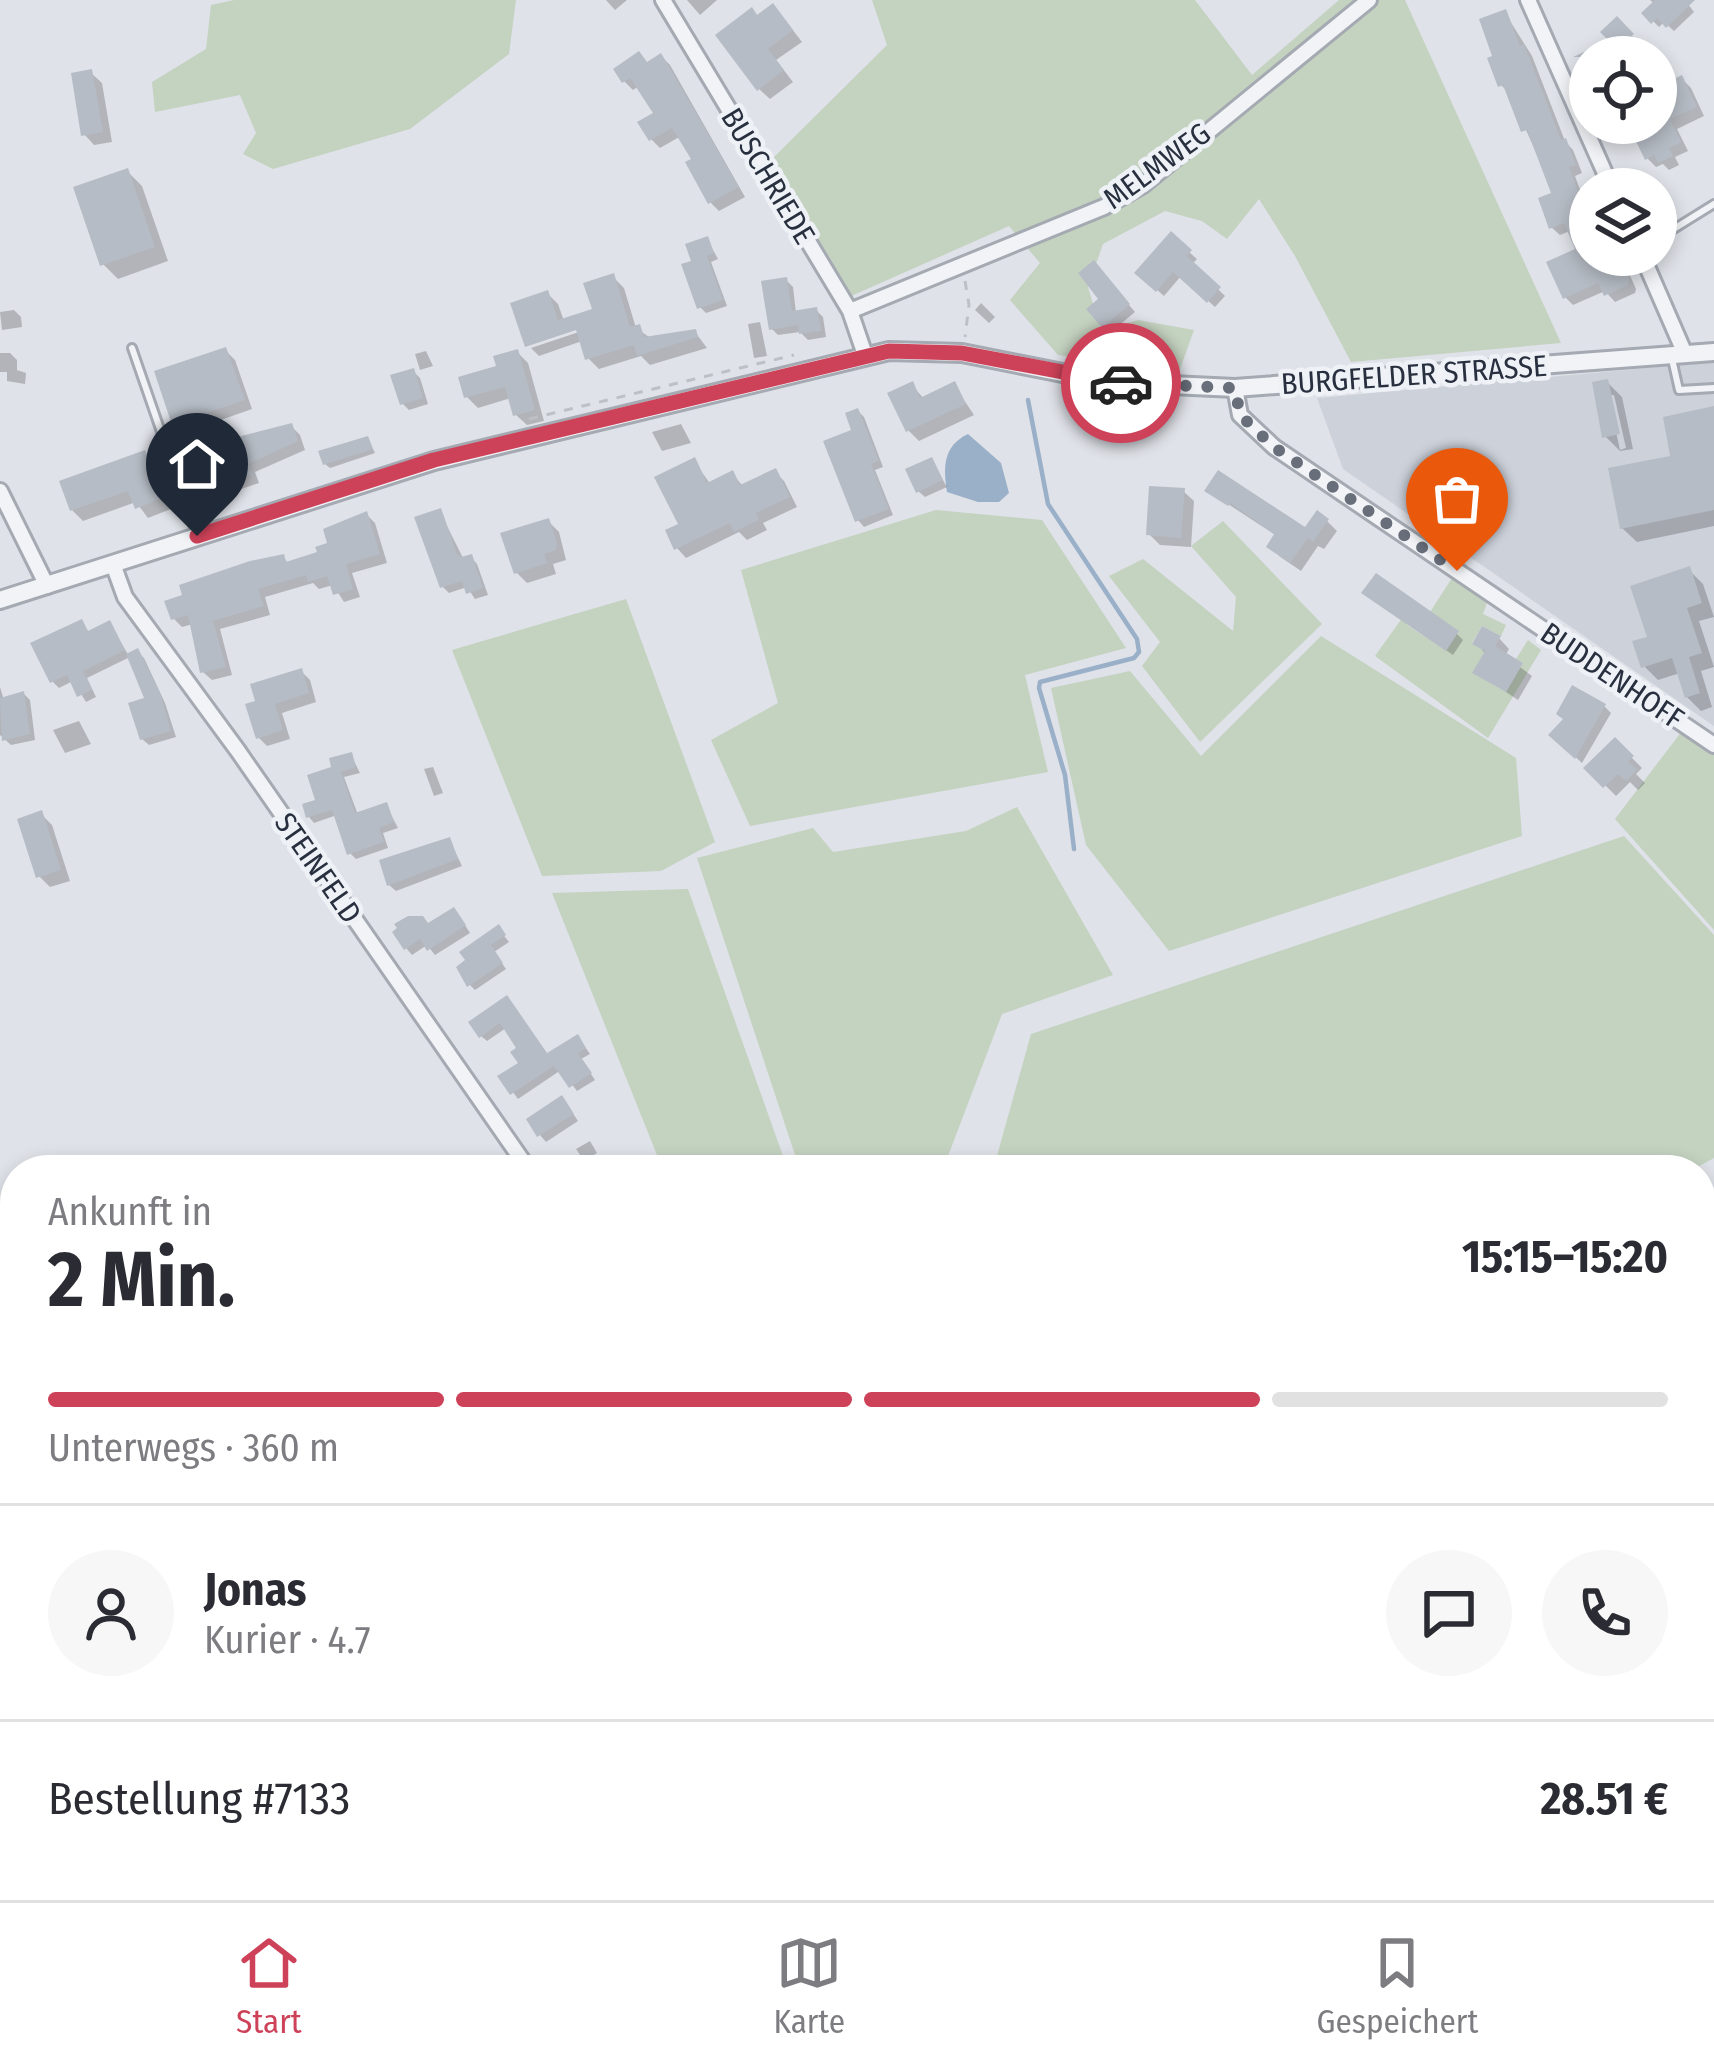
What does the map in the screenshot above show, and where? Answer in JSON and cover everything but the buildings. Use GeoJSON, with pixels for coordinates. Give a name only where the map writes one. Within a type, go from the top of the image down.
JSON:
{"type":"FeatureCollection","features":[{"type":"Feature","properties":{"kind":"street","name":"BUSCHRIEDE"},"geometry":{"type":"LineString","coordinates":[[662,0],[850,311],[865,356]]}},
{"type":"Feature","properties":{"kind":"street","name":"MELMWEG"},"geometry":{"type":"LineString","coordinates":[[850,311],[1104,207],[1143,184],[1369,0]]}},
{"type":"Feature","properties":{"kind":"street"},"geometry":{"type":"LineString","coordinates":[[1528,0],[1603,168]]}},
{"type":"Feature","properties":{"kind":"street"},"geometry":{"type":"LineString","coordinates":[[1650,276],[1678,355]]}},
{"type":"Feature","properties":{"kind":"street","name":"BURGFELDER STRASSE"},"geometry":{"type":"LineString","coordinates":[[0,600],[434,460],[865,356],[938,350],[1108,382],[1235,388],[1714,352]]}},
{"type":"Feature","properties":{"kind":"street","name":"BUDDENHOFF"},"geometry":{"type":"LineString","coordinates":[[1235,388],[1240,415],[1274,447],[1714,745]]}},
{"type":"Feature","properties":{"kind":"street"},"geometry":{"type":"LineString","coordinates":[[0,491],[47,586]]}},
{"type":"Feature","properties":{"kind":"street","name":"STEINFELD"},"geometry":{"type":"LineString","coordinates":[[113,564],[124,597],[227,736],[519,1155]]}},
{"type":"Feature","properties":{"kind":"lane"},"geometry":{"type":"LineString","coordinates":[[1677,227],[1714,204]]}},
{"type":"Feature","properties":{"kind":"lane"},"geometry":{"type":"LineString","coordinates":[[132,348],[197,536]]}},
{"type":"Feature","properties":{"kind":"lane"},"geometry":{"type":"LineString","coordinates":[[1678,355],[1679,390],[1714,388]]}},
{"type":"Feature","properties":{"kind":"path"},"geometry":{"type":"LineString","coordinates":[[963,262],[969,305],[966,340]]}},
{"type":"Feature","properties":{"kind":"shaded area"},"geometry":{"type":"Polygon","coordinates":[[[1714,362],[1714,726],[1343,469],[1317,398],[1714,362]]]}},
{"type":"Feature","properties":{"kind":"green space"},"geometry":{"type":"Polygon","coordinates":[[[234,0],[516,0],[509,54],[410,129],[273,169],[243,154],[256,133],[240,95],[155,112],[152,82],[206,49],[211,5],[234,0]]]}},
{"type":"Feature","properties":{"kind":"green space"},"geometry":{"type":"Polygon","coordinates":[[[872,0],[1195,0],[1252,75],[1339,0],[1405,0],[1561,343],[1351,362],[1259,199],[1227,239],[1202,221],[1165,211],[1103,244],[1088,287],[1101,331],[1138,320],[1194,330],[1179,372],[1058,355],[1010,300],[1040,263],[1009,226],[849,297],[772,159],[887,45],[872,0]]]}},
{"type":"Feature","properties":{"kind":"green space"},"geometry":{"type":"Polygon","coordinates":[[[936,510],[1042,520],[1126,648],[1025,675],[1048,772],[750,826],[711,740],[778,703],[741,570],[936,510]]]}},
{"type":"Feature","properties":{"kind":"green space"},"geometry":{"type":"Polygon","coordinates":[[[1223,521],[1322,624],[1200,742],[1142,666],[1160,642],[1109,576],[1143,559],[1233,631],[1236,597],[1191,546],[1223,521]]]}},
{"type":"Feature","properties":{"kind":"green space"},"geometry":{"type":"Polygon","coordinates":[[[1452,578],[1488,600],[1483,614],[1506,625],[1501,636],[1482,626],[1472,643],[1485,651],[1473,673],[1506,692],[1523,663],[1516,659],[1528,640],[1541,650],[1488,738],[1375,656],[1415,600],[1420,606],[1407,625],[1446,650],[1430,612],[1452,578]]]}},
{"type":"Feature","properties":{"kind":"green space"},"geometry":{"type":"Polygon","coordinates":[[[626,599],[715,842],[661,871],[542,876],[452,650],[626,599]]]}},
{"type":"Feature","properties":{"kind":"green space"},"geometry":{"type":"Polygon","coordinates":[[[1321,636],[1516,758],[1522,836],[1169,951],[1086,845],[1051,688],[1130,671],[1201,756],[1321,636]]]}},
{"type":"Feature","properties":{"kind":"green space"},"geometry":{"type":"Polygon","coordinates":[[[1682,731],[1714,752],[1714,930],[1615,819],[1682,731]]]}},
{"type":"Feature","properties":{"kind":"green space"},"geometry":{"type":"Polygon","coordinates":[[[1017,807],[1113,975],[1002,1014],[948,1155],[795,1155],[697,858],[813,828],[833,852],[966,831],[1017,807]]]}},
{"type":"Feature","properties":{"kind":"green space"},"geometry":{"type":"Polygon","coordinates":[[[1624,836],[1714,935],[1714,1155],[997,1155],[1031,1034],[1624,836]]]}},
{"type":"Feature","properties":{"kind":"green space"},"geometry":{"type":"Polygon","coordinates":[[[688,889],[783,1155],[657,1155],[552,893],[688,889]]]}},
{"type":"Feature","properties":{"kind":"water"},"geometry":{"type":"Polygon","coordinates":[[[968,434],[1001,463],[1009,493],[999,502],[978,502],[947,492],[947,458],[968,434]]]}},
{"type":"Feature","properties":{"kind":"waterway"},"geometry":{"type":"LineString","coordinates":[[1028,400],[1048,504],[1137,639],[1139,652],[1134,658],[1040,682],[1065,775],[1074,849]]}},
{"type":"Feature","properties":{"kind":"way so far"},"geometry":{"type":"LineString","coordinates":[[1121,383],[1235,388],[1240,415],[1274,447],[1457,571]]}},
{"type":"Feature","properties":{"kind":"route"},"geometry":{"type":"LineString","coordinates":[[197,536],[434,460],[889,351],[962,353],[1121,383]]}}]}
